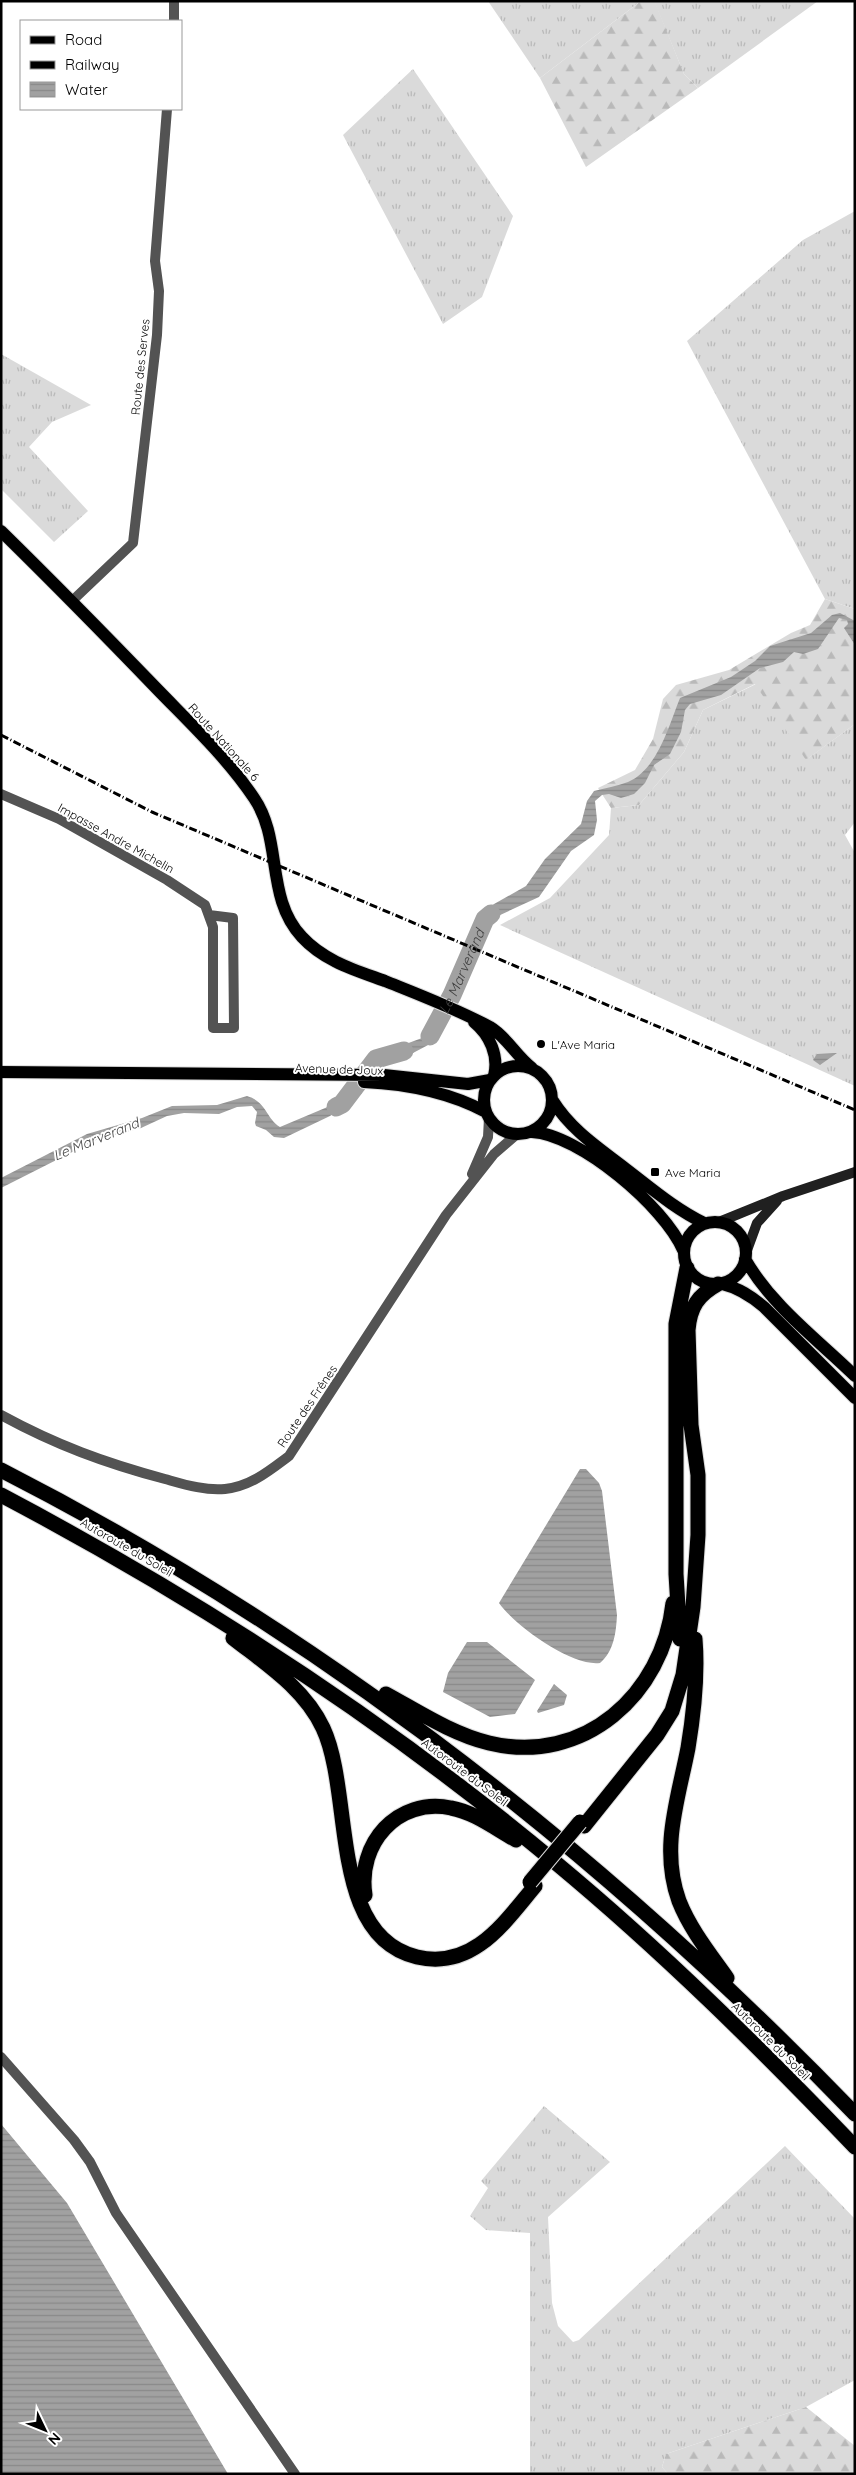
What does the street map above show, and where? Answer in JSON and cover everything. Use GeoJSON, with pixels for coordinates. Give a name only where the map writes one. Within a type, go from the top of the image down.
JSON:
{"type":"FeatureCollection","features":[{"type":"Feature","properties":{"kind":"highway"},"geometry":{"type":"LineString","coordinates":[[553,1862],[468,1813],[452,1808],[428,1806],[402,1814],[383,1829],[370,1849],[363,1879],[368,1907],[383,1930],[404,1945],[431,1952],[457,1950],[480,1938],[553,1862],[658,1723],[670,1699],[677,1673],[680,1642],[681,1624],[676,1574],[676,1324],[687,1268]]}},
{"type":"Feature","properties":{"kind":"highway"},"geometry":{"type":"LineString","coordinates":[[168,1588],[278,1673],[292,1686],[315,1714],[329,1744],[335,1764],[355,1889],[366,1918],[384,1940],[400,1950],[421,1958],[438,1959],[461,1955],[487,1941],[582,1824],[647,1750],[672,1711],[683,1674],[692,1607],[698,1535],[698,1475],[691,1425],[689,1317],[695,1302],[706,1291],[720,1284]]}},
{"type":"Feature","properties":{"kind":"highway","name":"Autoroute du Soleil"},"geometry":{"type":"LineString","coordinates":[[1,1470],[82,1512],[166,1561],[315,1655],[406,1718],[540,1821],[654,1919],[744,2003],[855,2114]]}},
{"type":"Feature","properties":{"kind":"highway","name":"Autoroute du Soleil"},"geometry":{"type":"LineString","coordinates":[[1,1495],[64,1528],[168,1588],[334,1694],[437,1769],[553,1862],[705,1997],[855,2147]]}},
{"type":"Feature","properties":{"kind":"highway"},"geometry":{"type":"LineString","coordinates":[[315,1655],[464,1735],[504,1746],[531,1746],[558,1742],[584,1733],[607,1720],[628,1703],[643,1685],[655,1666],[667,1633],[676,1574]]}},
{"type":"Feature","properties":{"kind":"highway"},"geometry":{"type":"LineString","coordinates":[[692,1607],[696,1657],[693,1714],[671,1824],[670,1862],[676,1889],[686,1915],[744,2003]]}},
{"type":"Feature","properties":{"kind":"main road","name":"Route Nationale 6"},"geometry":{"type":"LineString","coordinates":[[1,531],[193,727],[236,774],[256,800],[267,829],[281,902],[286,917],[301,937],[318,953],[464,1015],[498,1032],[532,1068]]}},
{"type":"Feature","properties":{"kind":"main road","name":"Route Nationale 6"},"geometry":{"type":"LineString","coordinates":[[464,1015],[479,1026],[492,1046],[496,1062],[492,1078]]}},
{"type":"Feature","properties":{"kind":"main road"},"geometry":{"type":"LineString","coordinates":[[855,1172],[784,1196],[719,1222],[704,1223],[685,1214],[594,1144],[569,1122],[553,1101],[548,1082],[532,1068],[516,1066],[500,1071],[492,1078],[485,1090],[484,1101],[487,1115],[500,1130],[516,1135],[544,1132],[559,1137],[626,1182],[658,1212],[678,1238],[687,1268],[697,1279],[711,1284],[735,1287],[749,1295],[764,1307],[855,1398]]}},
{"type":"Feature","properties":{"kind":"main road","name":"Avenue de Joux"},"geometry":{"type":"LineString","coordinates":[[1,1072],[187,1073],[250,1080],[384,1075],[468,1084],[492,1078]]}},
{"type":"Feature","properties":{"kind":"main road","name":"Avenue de Joux"},"geometry":{"type":"LineString","coordinates":[[343,1078],[433,1092],[465,1102],[487,1115]]}},
{"type":"Feature","properties":{"kind":"main road"},"geometry":{"type":"LineString","coordinates":[[532,1132],[547,1120],[553,1101]]}},
{"type":"Feature","properties":{"kind":"main road"},"geometry":{"type":"LineString","coordinates":[[720,1284],[739,1272],[756,1223],[765,1211],[784,1196]]}},
{"type":"Feature","properties":{"kind":"main road"},"geometry":{"type":"LineString","coordinates":[[719,1222],[738,1232],[745,1246],[746,1256],[752,1271],[786,1312],[855,1376]]}},
{"type":"Feature","properties":{"kind":"main road"},"geometry":{"type":"LineString","coordinates":[[683,1250],[690,1234],[704,1223]]}},
{"type":"Feature","properties":{"kind":"street"},"geometry":{"type":"LineString","coordinates":[[174,1],[174,20]]}},
{"type":"Feature","properties":{"kind":"street","name":"Route des Serves"},"geometry":{"type":"LineString","coordinates":[[72,602],[133,543],[157,335],[159,291],[155,261],[167,110]]}},
{"type":"Feature","properties":{"kind":"street","name":"Impasse Andre Michelin"},"geometry":{"type":"LineString","coordinates":[[1,794],[60,819],[167,880],[205,905],[209,915]]}},
{"type":"Feature","properties":{"kind":"street"},"geometry":{"type":"LineString","coordinates":[[209,915],[233,918],[234,1028],[213,1028],[213,926],[209,915]]}},
{"type":"Feature","properties":{"kind":"street","name":"Route des Frênes"},"geometry":{"type":"LineString","coordinates":[[467,1186],[488,1137],[487,1115]]}},
{"type":"Feature","properties":{"kind":"street","name":"Route des Frênes"},"geometry":{"type":"LineString","coordinates":[[1,1415],[47,1440],[114,1466],[190,1486],[225,1489],[258,1480],[288,1456],[467,1186],[494,1154],[516,1135]]}},
{"type":"Feature","properties":{"kind":"street"},"geometry":{"type":"LineString","coordinates":[[1,2057],[74,2140],[90,2162],[116,2213],[295,2474]]}},
{"type":"Feature","properties":{"kind":"green space"},"geometry":{"type":"Polygon","coordinates":[[[488,1],[641,1],[540,78],[488,1]]]}},
{"type":"Feature","properties":{"kind":"green space"},"geometry":{"type":"Polygon","coordinates":[[[641,1],[655,2],[684,74],[698,88],[586,167],[540,78],[641,1]]]}},
{"type":"Feature","properties":{"kind":"green space"},"geometry":{"type":"Polygon","coordinates":[[[654,1],[818,1],[698,88],[684,74],[654,1]]]}},
{"type":"Feature","properties":{"kind":"green space"},"geometry":{"type":"Polygon","coordinates":[[[413,69],[513,216],[482,297],[443,324],[343,135],[413,69]]]}},
{"type":"Feature","properties":{"kind":"green space"},"geometry":{"type":"Polygon","coordinates":[[[855,211],[855,609],[825,599],[687,341],[803,240],[855,211]]]}},
{"type":"Feature","properties":{"kind":"green space"},"geometry":{"type":"Polygon","coordinates":[[[1,354],[91,405],[52,422],[29,447],[88,511],[54,542],[1,489],[1,354]]]}},
{"type":"Feature","properties":{"kind":"green space"},"geometry":{"type":"Polygon","coordinates":[[[825,599],[855,609],[855,724],[806,760],[755,684],[703,710],[684,752],[639,805],[611,808],[598,788],[635,770],[653,739],[663,699],[676,685],[729,670],[791,633],[810,625],[825,599]]]}},
{"type":"Feature","properties":{"kind":"green space"},"geometry":{"type":"Polygon","coordinates":[[[756,684],[807,759],[855,724],[855,822],[845,835],[855,853],[855,1086],[500,925],[550,898],[609,835],[611,808],[639,805],[684,752],[703,710],[756,684]]]}},
{"type":"Feature","properties":{"kind":"green space"},"geometry":{"type":"Polygon","coordinates":[[[544,2106],[610,2162],[548,2217],[552,2303],[558,2326],[573,2342],[579,2340],[785,2146],[855,2219],[855,2380],[806,2407],[666,2454],[662,2467],[668,2474],[530,2474],[530,2233],[486,2230],[470,2216],[488,2188],[481,2181],[544,2106]]]}},
{"type":"Feature","properties":{"kind":"green space"},"geometry":{"type":"Polygon","coordinates":[[[806,2407],[855,2446],[855,2474],[668,2474],[662,2467],[666,2454],[806,2407]]]}},
{"type":"Feature","properties":{"kind":"water"},"geometry":{"type":"Polygon","coordinates":[[[840,613],[855,621],[855,645],[844,628],[848,624],[847,620],[839,618],[818,649],[803,654],[794,652],[783,662],[760,668],[721,695],[690,704],[685,710],[681,732],[670,754],[654,765],[645,783],[634,794],[621,798],[609,794],[602,795],[595,801],[597,820],[594,835],[571,851],[539,897],[498,916],[487,925],[482,937],[472,933],[487,908],[526,886],[545,859],[581,824],[587,801],[594,791],[628,782],[647,767],[655,757],[667,733],[680,698],[731,677],[755,661],[770,646],[811,633],[832,615],[840,613]]]}},
{"type":"Feature","properties":{"kind":"water"},"geometry":{"type":"Polygon","coordinates":[[[459,965],[469,969],[457,1000],[446,996],[459,965]]]}},
{"type":"Feature","properties":{"kind":"water"},"geometry":{"type":"Polygon","coordinates":[[[439,1012],[449,1018],[430,1044],[413,1053],[383,1061],[380,1057],[387,1051],[422,1038],[439,1012]]]}},
{"type":"Feature","properties":{"kind":"water"},"geometry":{"type":"Polygon","coordinates":[[[837,1053],[820,1065],[813,1060],[817,1054],[837,1053]]]}},
{"type":"Feature","properties":{"kind":"water"},"geometry":{"type":"Polygon","coordinates":[[[343,1089],[361,1090],[362,1093],[330,1116],[284,1138],[274,1137],[266,1130],[256,1126],[257,1112],[252,1106],[237,1107],[219,1114],[184,1113],[167,1116],[141,1128],[96,1140],[1,1188],[1,1178],[87,1134],[142,1118],[172,1106],[217,1105],[247,1096],[258,1102],[280,1127],[337,1103],[343,1089]]]}},
{"type":"Feature","properties":{"kind":"water"},"geometry":{"type":"Polygon","coordinates":[[[580,1469],[586,1469],[599,1483],[602,1491],[617,1615],[615,1635],[611,1647],[600,1663],[588,1663],[560,1652],[518,1623],[499,1603],[580,1469]]]}},
{"type":"Feature","properties":{"kind":"water"},"geometry":{"type":"Polygon","coordinates":[[[467,1642],[487,1642],[535,1680],[515,1714],[490,1717],[443,1692],[448,1673],[467,1642]]]}},
{"type":"Feature","properties":{"kind":"water"},"geometry":{"type":"Polygon","coordinates":[[[554,1684],[567,1695],[564,1705],[538,1713],[537,1711],[554,1684]]]}},
{"type":"Feature","properties":{"kind":"water"},"geometry":{"type":"Polygon","coordinates":[[[1,2124],[67,2203],[228,2474],[1,2474],[1,2124]]]}},
{"type":"Feature","properties":{"kind":"waterway","name":"Le Marverand"},"geometry":{"type":"LineString","coordinates":[[430,1036],[452,995],[485,919],[491,914]]}},
{"type":"Feature","properties":{"kind":"waterway","name":"Le Marverand"},"geometry":{"type":"LineString","coordinates":[[336,1107],[342,1104],[376,1059],[404,1051]]}},
{"type":"Feature","properties":{"kind":"railway"},"geometry":{"type":"LineString","coordinates":[[1,735],[152,812],[855,1110]]}},
{"type":"Feature","properties":{"kind":"place","name":"L'Ave Maria"},"geometry":{"type":"Point","coordinates":[541,1044]}},
{"type":"Feature","properties":{"kind":"place","name":"Ave Maria"},"geometry":{"type":"Point","coordinates":[655,1172]}}]}
